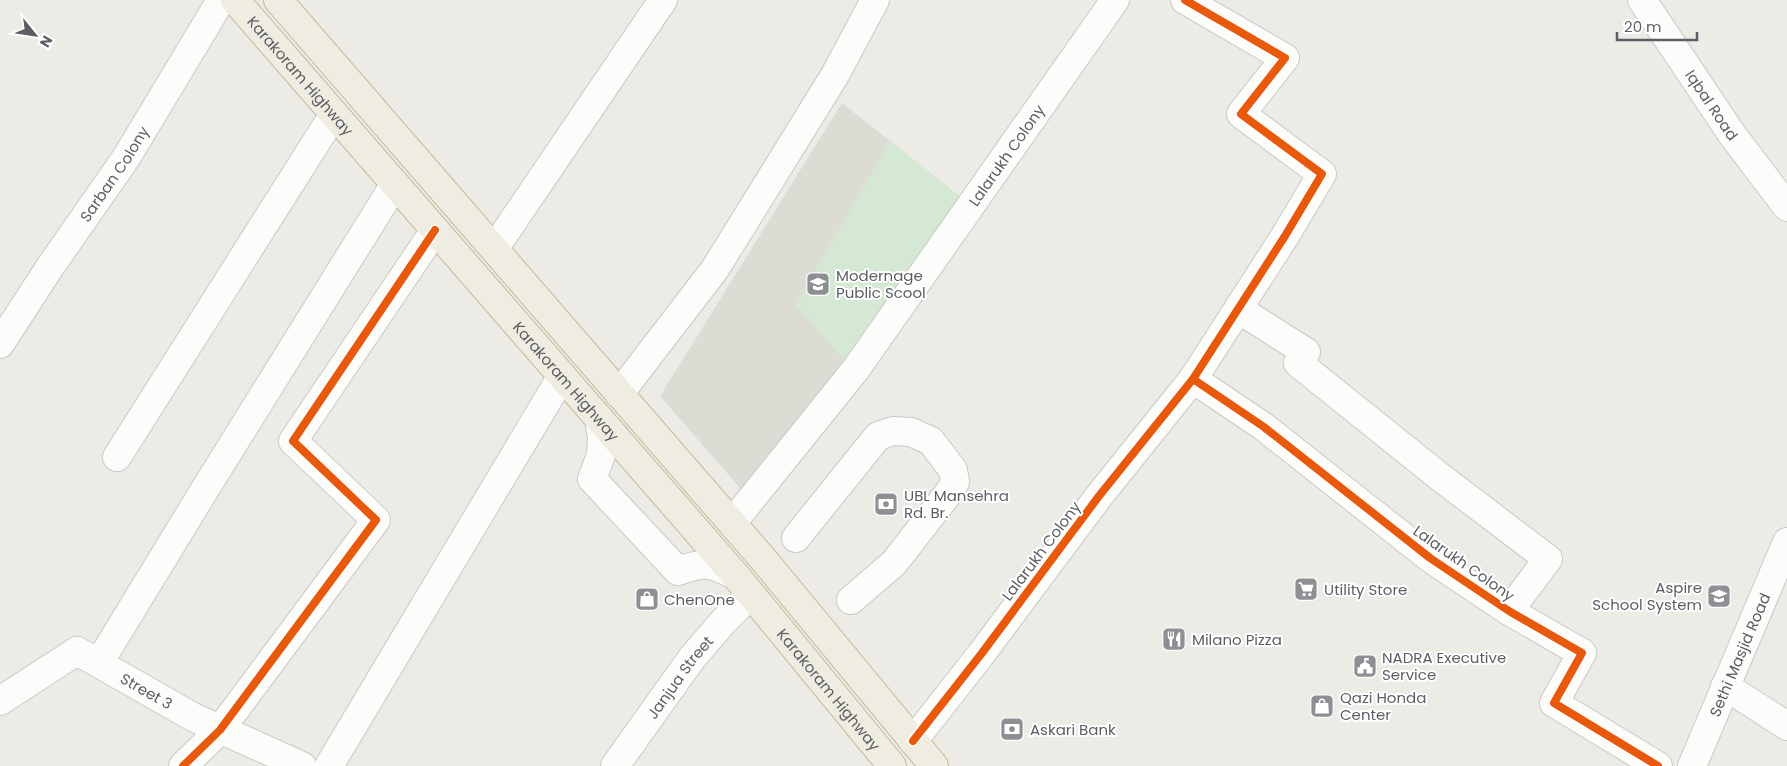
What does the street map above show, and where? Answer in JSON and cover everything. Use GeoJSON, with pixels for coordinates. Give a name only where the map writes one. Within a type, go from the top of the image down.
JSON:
{"type":"FeatureCollection","features":[{"type":"Feature","properties":{"kind":"highway","name":"Karakoram Highway"},"geometry":{"type":"LineString","coordinates":[[235,0],[743,585],[892,766]]}},
{"type":"Feature","properties":{"kind":"highway"},"geometry":{"type":"LineString","coordinates":[[278,0],[732,523],[934,766]]}},
{"type":"Feature","properties":{"kind":"street","name":"Sarban Colony"},"geometry":{"type":"LineString","coordinates":[[0,344],[50,267],[126,158],[221,0]]}},
{"type":"Feature","properties":{"kind":"street"},"geometry":{"type":"LineString","coordinates":[[494,250],[663,0]]}},
{"type":"Feature","properties":{"kind":"street"},"geometry":{"type":"LineString","coordinates":[[619,394],[715,269],[835,75],[875,0]]}},
{"type":"Feature","properties":{"kind":"street","name":"Lalarukh Colony"},"geometry":{"type":"LineString","coordinates":[[732,523],[856,369],[1115,0]]}},
{"type":"Feature","properties":{"kind":"street","name":"Lalarukh Colony"},"geometry":{"type":"LineString","coordinates":[[913,740],[982,653],[1099,496],[1193,379],[1285,236],[1322,174],[1241,114],[1285,58],[1185,0]]}},
{"type":"Feature","properties":{"kind":"street","name":"Iqbal Road"},"geometry":{"type":"LineString","coordinates":[[1642,0],[1731,132],[1787,207]]}},
{"type":"Feature","properties":{"kind":"street"},"geometry":{"type":"LineString","coordinates":[[117,457],[334,114]]}},
{"type":"Feature","properties":{"kind":"street"},"geometry":{"type":"LineString","coordinates":[[99,663],[395,184]]}},
{"type":"Feature","properties":{"kind":"street"},"geometry":{"type":"LineString","coordinates":[[183,766],[220,730],[376,520],[293,441],[435,230]]}},
{"type":"Feature","properties":{"kind":"street"},"geometry":{"type":"LineString","coordinates":[[1238,309],[1306,352],[1298,363],[1440,478],[1548,559],[1509,611]]}},
{"type":"Feature","properties":{"kind":"street"},"geometry":{"type":"LineString","coordinates":[[329,766],[562,376]]}},
{"type":"Feature","properties":{"kind":"street","name":"Lalarukh Colony"},"geometry":{"type":"LineString","coordinates":[[1193,379],[1264,427],[1430,558],[1509,611],[1582,653],[1554,703],[1658,766]]}},
{"type":"Feature","properties":{"kind":"street"},"geometry":{"type":"LineString","coordinates":[[599,419],[602,437],[601,455],[592,478],[678,571],[699,564],[718,566],[743,585]]}},
{"type":"Feature","properties":{"kind":"street"},"geometry":{"type":"LineString","coordinates":[[796,538],[878,436],[893,431],[911,432],[931,442],[943,455],[953,470],[954,482],[950,491],[894,563],[851,600]]}},
{"type":"Feature","properties":{"kind":"street","name":"Sethi Masjid Road"},"geometry":{"type":"LineString","coordinates":[[1692,766],[1787,542]]}},
{"type":"Feature","properties":{"kind":"street","name":"Janjua Street"},"geometry":{"type":"LineString","coordinates":[[615,766],[692,658],[723,622],[743,585]]}},
{"type":"Feature","properties":{"kind":"street","name":"Street 3"},"geometry":{"type":"LineString","coordinates":[[0,701],[77,651],[193,717],[220,730],[258,758],[302,766]]}},
{"type":"Feature","properties":{"kind":"street"},"geometry":{"type":"LineString","coordinates":[[1725,686],[1787,726]]}},
{"type":"Feature","properties":{"kind":"shaded area","name":"Modernage Public Scool"},"geometry":{"type":"Polygon","coordinates":[[[842,103],[963,199],[759,510],[660,396],[842,103]]]}},
{"type":"Feature","properties":{"kind":"green space"},"geometry":{"type":"Polygon","coordinates":[[[890,141],[963,199],[852,369],[795,305],[890,141]]]}},
{"type":"Feature","properties":{"kind":"cycle path"},"geometry":{"type":"LineString","coordinates":[[913,741],[982,653],[1099,496],[1193,379],[1285,236],[1322,174],[1241,114],[1285,58],[1185,0]]}},
{"type":"Feature","properties":{"kind":"cycle path"},"geometry":{"type":"LineString","coordinates":[[183,766],[220,730],[376,520],[293,441],[435,230]]}},
{"type":"Feature","properties":{"kind":"cycle path"},"geometry":{"type":"LineString","coordinates":[[1193,379],[1264,427],[1430,558],[1509,611],[1582,653],[1554,703],[1658,766]]}},
{"type":"Feature","properties":{"kind":"place","name":"Modernage Public Scool"},"geometry":{"type":"Point","coordinates":[818,284]}},
{"type":"Feature","properties":{"kind":"place","name":"UBL Mansehra Rd. Br."},"geometry":{"type":"Point","coordinates":[886,504]}},
{"type":"Feature","properties":{"kind":"place","name":"Utility Store"},"geometry":{"type":"Point","coordinates":[1306,589]}},
{"type":"Feature","properties":{"kind":"place","name":"Aspire School System"},"geometry":{"type":"Point","coordinates":[1719,596]}},
{"type":"Feature","properties":{"kind":"place","name":"ChenOne"},"geometry":{"type":"Point","coordinates":[647,599]}},
{"type":"Feature","properties":{"kind":"place","name":"Milano Pizza"},"geometry":{"type":"Point","coordinates":[1174,639]}},
{"type":"Feature","properties":{"kind":"place","name":"NADRA Executive Service"},"geometry":{"type":"Point","coordinates":[1365,666]}},
{"type":"Feature","properties":{"kind":"place","name":"Qazi Honda Center"},"geometry":{"type":"Point","coordinates":[1322,706]}},
{"type":"Feature","properties":{"kind":"place","name":"Askari Bank"},"geometry":{"type":"Point","coordinates":[1012,729]}}]}
